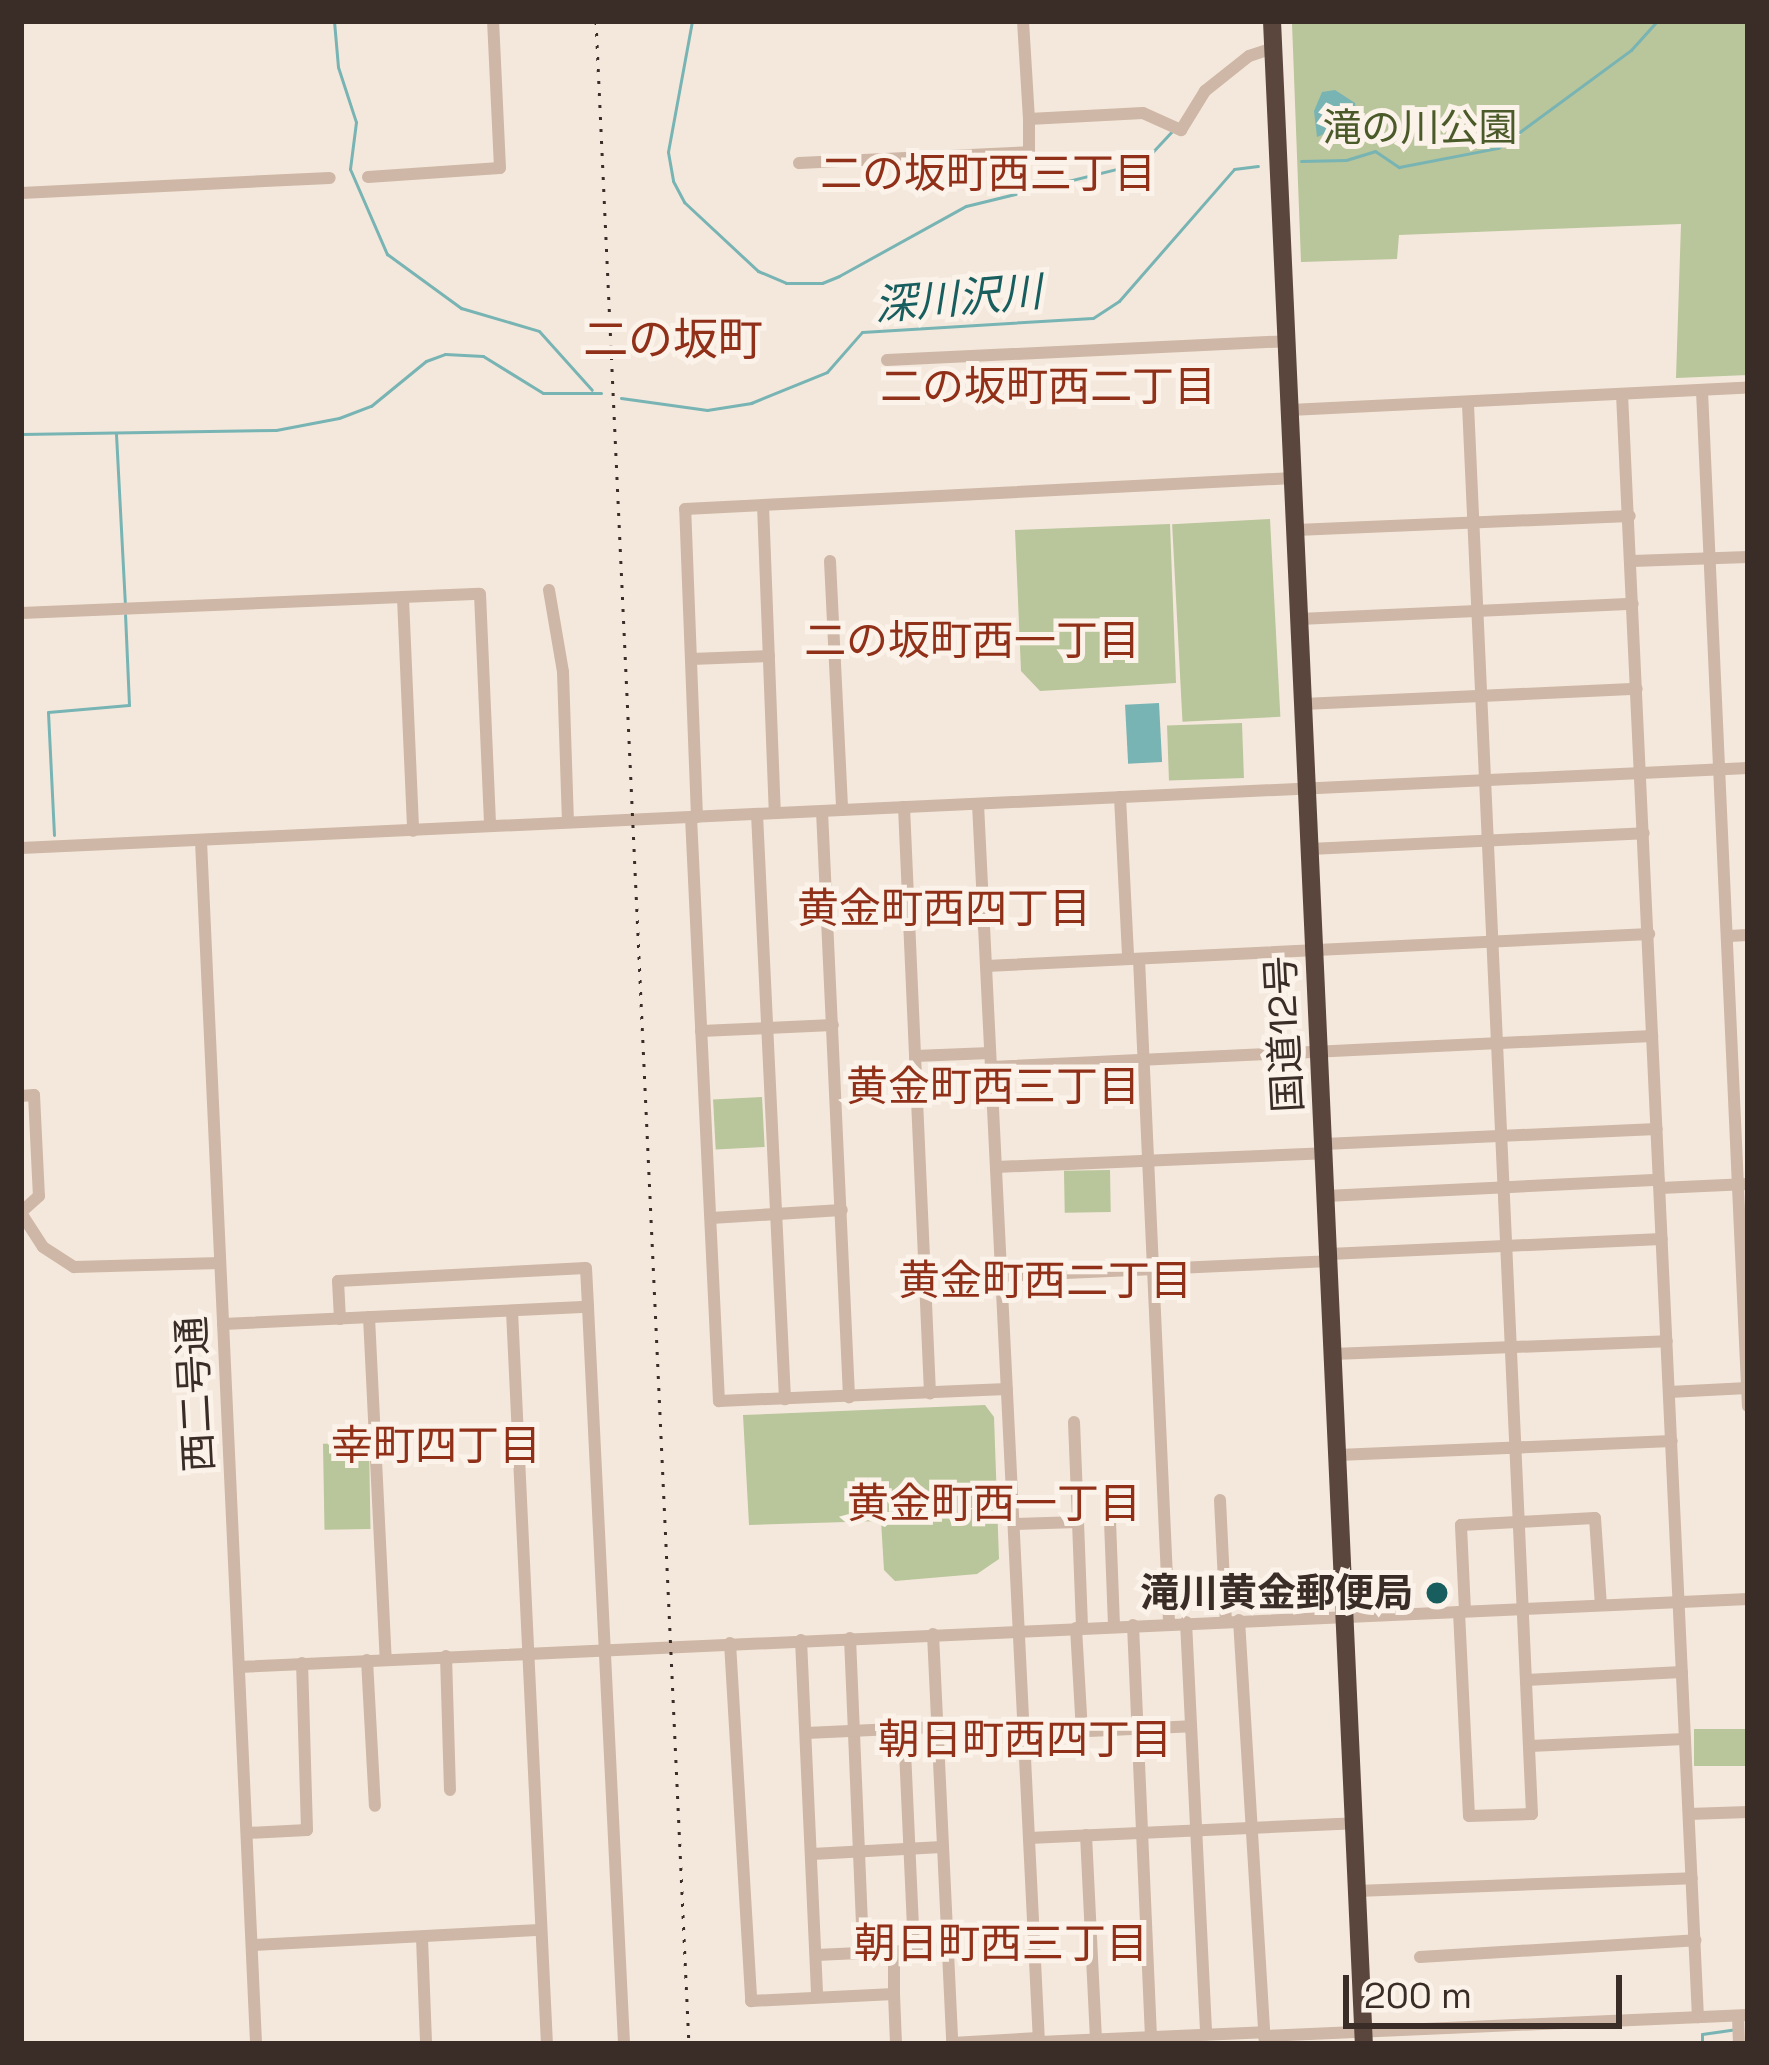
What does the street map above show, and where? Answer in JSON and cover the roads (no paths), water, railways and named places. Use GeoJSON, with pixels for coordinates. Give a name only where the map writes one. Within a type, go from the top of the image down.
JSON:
{"type":"FeatureCollection","features":[{"type":"Feature","properties":{"kind":"highway","name":"国道12号"},"geometry":{"type":"LineString","coordinates":[[1272,21],[1364,2038]]}},
{"type":"Feature","properties":{"kind":"street"},"geometry":{"type":"LineString","coordinates":[[368,177],[500,169],[493,21]]}},
{"type":"Feature","properties":{"kind":"street"},"geometry":{"type":"LineString","coordinates":[[799,163],[1029,152],[1024,21]]}},
{"type":"Feature","properties":{"kind":"street"},"geometry":{"type":"LineString","coordinates":[[1029,118],[1143,113],[1181,130],[1205,91],[1250,56],[1273,48]]}},
{"type":"Feature","properties":{"kind":"street"},"geometry":{"type":"LineString","coordinates":[[21,193],[330,178]]}},
{"type":"Feature","properties":{"kind":"street"},"geometry":{"type":"LineString","coordinates":[[887,360],[1286,340]]}},
{"type":"Feature","properties":{"kind":"street"},"geometry":{"type":"LineString","coordinates":[[1289,410],[1748,388]]}},
{"type":"Feature","properties":{"kind":"street"},"geometry":{"type":"LineString","coordinates":[[1702,391],[1743,1185],[1748,1406]]}},
{"type":"Feature","properties":{"kind":"street"},"geometry":{"type":"LineString","coordinates":[[1622,394],[1698,2017]]}},
{"type":"Feature","properties":{"kind":"street"},"geometry":{"type":"LineString","coordinates":[[1468,402],[1484,780],[1498,1042],[1510,1347],[1519,1523],[1526,1680],[1530,1746],[1532,1814],[1469,1816],[1461,1526],[1519,1523],[1595,1518],[1600,1605]]}},
{"type":"Feature","properties":{"kind":"street"},"geometry":{"type":"LineString","coordinates":[[1007,1389],[719,1401],[701,1031],[685,509],[1294,478]]}},
{"type":"Feature","properties":{"kind":"street"},"geometry":{"type":"LineString","coordinates":[[763,505],[775,813]]}},
{"type":"Feature","properties":{"kind":"street"},"geometry":{"type":"LineString","coordinates":[[1296,530],[1630,516]]}},
{"type":"Feature","properties":{"kind":"street"},"geometry":{"type":"LineString","coordinates":[[1632,561],[1748,557]]}},
{"type":"Feature","properties":{"kind":"street"},"geometry":{"type":"LineString","coordinates":[[830,561],[842,810]]}},
{"type":"Feature","properties":{"kind":"street"},"geometry":{"type":"LineString","coordinates":[[549,590],[563,672],[568,822]]}},
{"type":"Feature","properties":{"kind":"street"},"geometry":{"type":"LineString","coordinates":[[21,613],[480,594],[490,826]]}},
{"type":"Feature","properties":{"kind":"street"},"geometry":{"type":"LineString","coordinates":[[403,598],[413,831]]}},
{"type":"Feature","properties":{"kind":"street"},"geometry":{"type":"LineString","coordinates":[[1299,619],[1633,604]]}},
{"type":"Feature","properties":{"kind":"street"},"geometry":{"type":"LineString","coordinates":[[691,659],[769,656]]}},
{"type":"Feature","properties":{"kind":"street"},"geometry":{"type":"LineString","coordinates":[[1303,704],[1637,689]]}},
{"type":"Feature","properties":{"kind":"street"},"geometry":{"type":"LineString","coordinates":[[21,848],[1748,768]]}},
{"type":"Feature","properties":{"kind":"street"},"geometry":{"type":"LineString","coordinates":[[1120,797],[1143,1060],[1169,1623]]}},
{"type":"Feature","properties":{"kind":"street"},"geometry":{"type":"LineString","coordinates":[[978,804],[1038,2041]]}},
{"type":"Feature","properties":{"kind":"street"},"geometry":{"type":"LineString","coordinates":[[904,807],[930,1393]]}},
{"type":"Feature","properties":{"kind":"street"},"geometry":{"type":"LineString","coordinates":[[822,811],[849,1397]]}},
{"type":"Feature","properties":{"kind":"street"},"geometry":{"type":"LineString","coordinates":[[757,814],[785,1399]]}},
{"type":"Feature","properties":{"kind":"street"},"geometry":{"type":"LineString","coordinates":[[1310,849],[1644,833]]}},
{"type":"Feature","properties":{"kind":"street","name":"西二号通"},"geometry":{"type":"LineString","coordinates":[[201,841],[256,2044]]}},
{"type":"Feature","properties":{"kind":"street"},"geometry":{"type":"LineString","coordinates":[[986,966],[1648,934]]}},
{"type":"Feature","properties":{"kind":"street"},"geometry":{"type":"LineString","coordinates":[[1729,936],[1748,935]]}},
{"type":"Feature","properties":{"kind":"street"},"geometry":{"type":"LineString","coordinates":[[701,1031],[833,1025]]}},
{"type":"Feature","properties":{"kind":"street"},"geometry":{"type":"LineString","coordinates":[[915,1056],[1143,1060],[1652,1036]]}},
{"type":"Feature","properties":{"kind":"street"},"geometry":{"type":"LineString","coordinates":[[21,1096],[34,1095],[39,1196],[21,1213],[44,1247],[74,1267],[220,1263]]}},
{"type":"Feature","properties":{"kind":"street"},"geometry":{"type":"LineString","coordinates":[[996,1167],[1657,1129]]}},
{"type":"Feature","properties":{"kind":"street"},"geometry":{"type":"LineString","coordinates":[[1326,1196],[1743,1185]]}},
{"type":"Feature","properties":{"kind":"street"},"geometry":{"type":"LineString","coordinates":[[710,1218],[842,1210]]}},
{"type":"Feature","properties":{"kind":"street"},"geometry":{"type":"LineString","coordinates":[[1001,1276],[1663,1238]]}},
{"type":"Feature","properties":{"kind":"street"},"geometry":{"type":"LineString","coordinates":[[340,1319],[338,1281],[586,1268],[624,2044]]}},
{"type":"Feature","properties":{"kind":"street"},"geometry":{"type":"LineString","coordinates":[[223,1324],[589,1307]]}},
{"type":"Feature","properties":{"kind":"street"},"geometry":{"type":"LineString","coordinates":[[512,1310],[547,2044]]}},
{"type":"Feature","properties":{"kind":"street"},"geometry":{"type":"LineString","coordinates":[[369,1317],[386,1659]]}},
{"type":"Feature","properties":{"kind":"street"},"geometry":{"type":"LineString","coordinates":[[1333,1354],[1667,1341]]}},
{"type":"Feature","properties":{"kind":"street"},"geometry":{"type":"LineString","coordinates":[[1669,1392],[1748,1388]]}},
{"type":"Feature","properties":{"kind":"street"},"geometry":{"type":"LineString","coordinates":[[1074,1422],[1082,1731]]}},
{"type":"Feature","properties":{"kind":"street"},"geometry":{"type":"LineString","coordinates":[[1338,1455],[1672,1441]]}},
{"type":"Feature","properties":{"kind":"street"},"geometry":{"type":"LineString","coordinates":[[1220,1500],[1252,1828],[1264,2037]]}},
{"type":"Feature","properties":{"kind":"street"},"geometry":{"type":"LineString","coordinates":[[1109,1521],[1114,1625]]}},
{"type":"Feature","properties":{"kind":"street"},"geometry":{"type":"LineString","coordinates":[[1014,1524],[1078,1522]]}},
{"type":"Feature","properties":{"kind":"street"},"geometry":{"type":"LineString","coordinates":[[239,1666],[1748,1599]]}},
{"type":"Feature","properties":{"kind":"street"},"geometry":{"type":"LineString","coordinates":[[1186,1622],[1206,2035]]}},
{"type":"Feature","properties":{"kind":"street"},"geometry":{"type":"LineString","coordinates":[[1133,1624],[1151,2038]]}},
{"type":"Feature","properties":{"kind":"street"},"geometry":{"type":"LineString","coordinates":[[933,1634],[952,2044],[1206,2035],[1364,2038],[1743,2015],[1739,2044]]}},
{"type":"Feature","properties":{"kind":"street"},"geometry":{"type":"LineString","coordinates":[[850,1638],[863,1953]]}},
{"type":"Feature","properties":{"kind":"street"},"geometry":{"type":"LineString","coordinates":[[801,1640],[817,1997]]}},
{"type":"Feature","properties":{"kind":"street"},"geometry":{"type":"LineString","coordinates":[[730,1643],[751,2001],[894,1994]]}},
{"type":"Feature","properties":{"kind":"street"},"geometry":{"type":"LineString","coordinates":[[446,1656],[450,1790]]}},
{"type":"Feature","properties":{"kind":"street"},"geometry":{"type":"LineString","coordinates":[[367,1660],[375,1806]]}},
{"type":"Feature","properties":{"kind":"street"},"geometry":{"type":"LineString","coordinates":[[247,1833],[307,1830],[302,1663]]}},
{"type":"Feature","properties":{"kind":"street"},"geometry":{"type":"LineString","coordinates":[[1526,1680],[1682,1672]]}},
{"type":"Feature","properties":{"kind":"street"},"geometry":{"type":"LineString","coordinates":[[1024,1734],[1191,1726]]}},
{"type":"Feature","properties":{"kind":"street"},"geometry":{"type":"LineString","coordinates":[[806,1733],[938,1727]]}},
{"type":"Feature","properties":{"kind":"street"},"geometry":{"type":"LineString","coordinates":[[904,1729],[914,1951]]}},
{"type":"Feature","properties":{"kind":"street"},"geometry":{"type":"LineString","coordinates":[[1530,1746],[1685,1739]]}},
{"type":"Feature","properties":{"kind":"street"},"geometry":{"type":"LineString","coordinates":[[1689,1814],[1748,1812]]}},
{"type":"Feature","properties":{"kind":"street"},"geometry":{"type":"LineString","coordinates":[[1029,1838],[1354,1823]]}},
{"type":"Feature","properties":{"kind":"street"},"geometry":{"type":"LineString","coordinates":[[1086,1835],[1102,2041]]}},
{"type":"Feature","properties":{"kind":"street"},"geometry":{"type":"LineString","coordinates":[[812,1854],[942,1847]]}},
{"type":"Feature","properties":{"kind":"street"},"geometry":{"type":"LineString","coordinates":[[1357,1891],[1692,1878]]}},
{"type":"Feature","properties":{"kind":"street"},"geometry":{"type":"LineString","coordinates":[[252,1945],[541,1930]]}},
{"type":"Feature","properties":{"kind":"street"},"geometry":{"type":"LineString","coordinates":[[422,1938],[426,2044]]}},
{"type":"Feature","properties":{"kind":"street"},"geometry":{"type":"LineString","coordinates":[[1420,1957],[1695,1940]]}},
{"type":"Feature","properties":{"kind":"street"},"geometry":{"type":"LineString","coordinates":[[816,1955],[947,1949]]}},
{"type":"Feature","properties":{"kind":"street"},"geometry":{"type":"LineString","coordinates":[[894,1952],[896,2044]]}},
{"type":"Feature","properties":{"kind":"water"},"geometry":{"type":"Polygon","coordinates":[[[1335,90],[1355,103],[1357,125],[1344,135],[1334,130],[1317,137],[1314,111],[1322,92],[1335,90]]]}},
{"type":"Feature","properties":{"kind":"water"},"geometry":{"type":"Polygon","coordinates":[[[1159,703],[1162,762],[1128,764],[1125,705],[1159,703]]]}},
{"type":"Feature","properties":{"kind":"waterway"},"geometry":{"type":"LineString","coordinates":[[334,21],[338,67],[356,122],[350,169],[387,254],[461,308],[539,331],[592,390]]}},
{"type":"Feature","properties":{"kind":"waterway"},"geometry":{"type":"LineString","coordinates":[[692,21],[668,152],[673,181],[684,202],[758,271],[786,283],[822,283],[839,276],[966,206],[1146,159],[1171,132]]}},
{"type":"Feature","properties":{"kind":"waterway","name":"深川沢川"},"geometry":{"type":"LineString","coordinates":[[1301,161],[1346,160],[1375,151],[1399,167],[1498,148],[1631,50],[1657,21]]}},
{"type":"Feature","properties":{"kind":"waterway","name":"深川沢川"},"geometry":{"type":"LineString","coordinates":[[621,398],[707,410],[751,403],[827,372],[862,332],[1093,318],[1119,301],[1234,169],[1258,166]]}},
{"type":"Feature","properties":{"kind":"waterway","name":"深川沢川"},"geometry":{"type":"LineString","coordinates":[[21,434],[276,430],[339,418],[371,406],[426,361],[445,354],[483,356],[543,393],[601,393]]}},
{"type":"Feature","properties":{"kind":"waterway"},"geometry":{"type":"LineString","coordinates":[[116,434],[125,604]]}},
{"type":"Feature","properties":{"kind":"waterway"},"geometry":{"type":"LineString","coordinates":[[54,835],[48,712],[129,705],[125,615]]}},
{"type":"Feature","properties":{"kind":"waterway"},"geometry":{"type":"LineString","coordinates":[[1702,2044],[1702,2034],[1732,2030]]}},
{"type":"Feature","properties":{"kind":"railway"},"geometry":{"type":"LineString","coordinates":[[596,21],[689,2044]]}},
{"type":"Feature","properties":{"kind":"place","name":"滝川黄金郵便局"},"geometry":{"type":"Point","coordinates":[1437,1593]}},
{"type":"Feature","properties":{"kind":"district","name":"二の坂町西三丁目"},"geometry":{"type":"Point","coordinates":[988,174]}},
{"type":"Feature","properties":{"kind":"district","name":"二の坂町"},"geometry":{"type":"Point","coordinates":[673,340]}},
{"type":"Feature","properties":{"kind":"district","name":"二の坂町西二丁目"},"geometry":{"type":"Point","coordinates":[1048,387]}},
{"type":"Feature","properties":{"kind":"district","name":"二の坂町西一丁目"},"geometry":{"type":"Point","coordinates":[972,641]}},
{"type":"Feature","properties":{"kind":"district","name":"黄金町西四丁目"},"geometry":{"type":"Point","coordinates":[944,909]}},
{"type":"Feature","properties":{"kind":"district","name":"黄金町西三丁目"},"geometry":{"type":"Point","coordinates":[993,1087]}},
{"type":"Feature","properties":{"kind":"district","name":"黄金町西二丁目"},"geometry":{"type":"Point","coordinates":[1045,1281]}},
{"type":"Feature","properties":{"kind":"district","name":"幸町四丁目"},"geometry":{"type":"Point","coordinates":[436,1446]}},
{"type":"Feature","properties":{"kind":"district","name":"黄金町西一丁目"},"geometry":{"type":"Point","coordinates":[994,1504]}},
{"type":"Feature","properties":{"kind":"district","name":"朝日町西四丁目"},"geometry":{"type":"Point","coordinates":[1025,1740]}},
{"type":"Feature","properties":{"kind":"district","name":"朝日町西三丁目"},"geometry":{"type":"Point","coordinates":[1001,1944]}},
{"type":"Feature","properties":{"kind":"park label","name":"滝の川公園"},"geometry":{"type":"Point","coordinates":[1420,128]}}]}
